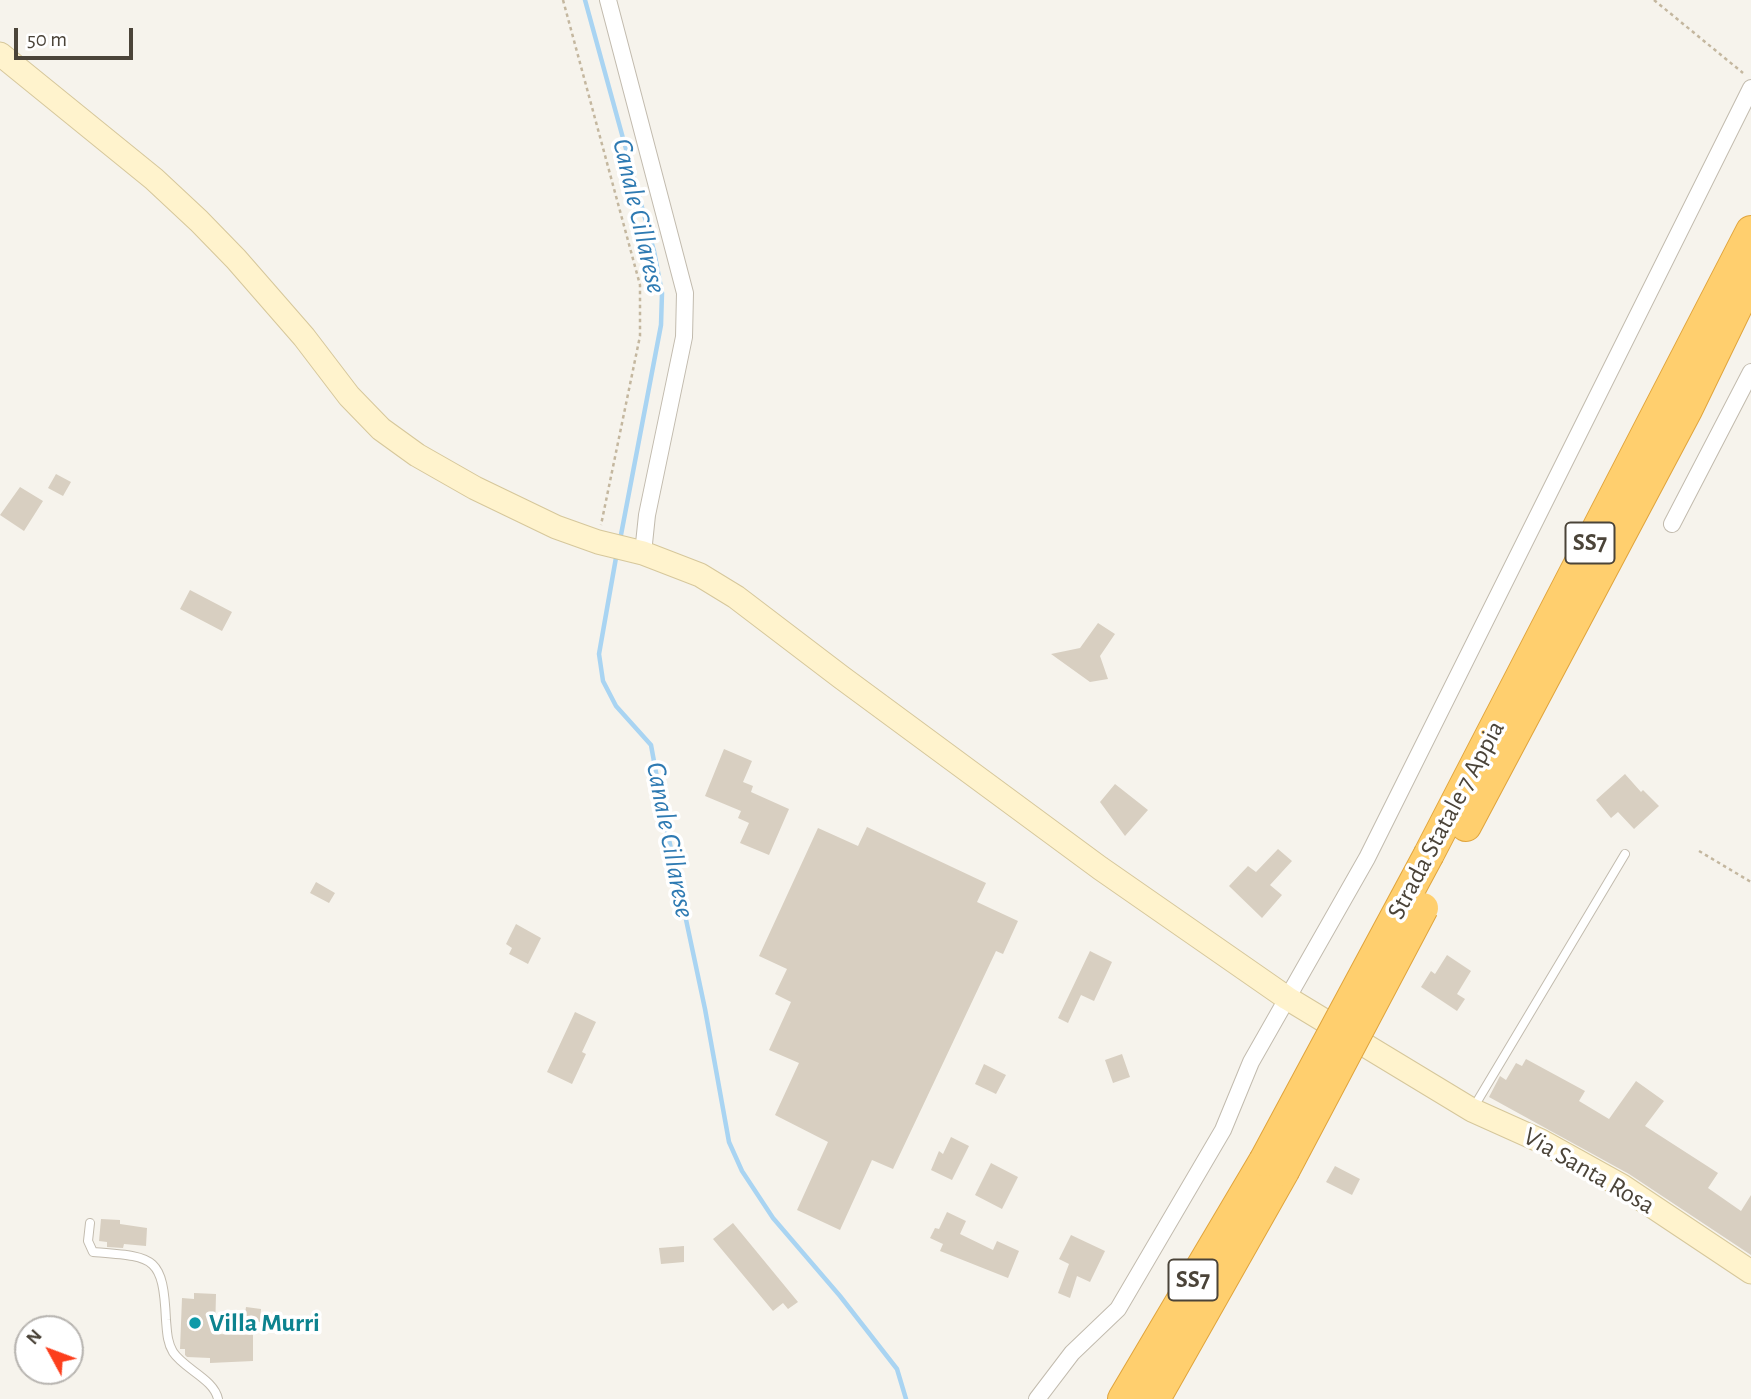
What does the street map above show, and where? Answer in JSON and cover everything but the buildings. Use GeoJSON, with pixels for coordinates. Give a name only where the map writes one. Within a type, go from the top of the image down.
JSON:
{"type":"FeatureCollection","features":[{"type":"Feature","properties":{"kind":"highway","name":"Strada Statale 7 Appia"},"geometry":{"type":"LineString","coordinates":[[1438,859],[1751,231]]}},
{"type":"Feature","properties":{"kind":"highway","name":"Strada Statale 7 Appia"},"geometry":{"type":"LineString","coordinates":[[1155,1398],[1274,1166],[1438,859],[1686,410],[1751,278]]}},
{"type":"Feature","properties":{"kind":"highway","name":"Strada Statale 7 Appia"},"geometry":{"type":"LineString","coordinates":[[1123,1399],[1274,1166]]}},
{"type":"Feature","properties":{"kind":"street"},"geometry":{"type":"LineString","coordinates":[[608,0],[685,293],[684,337],[647,515],[643,553]]}},
{"type":"Feature","properties":{"kind":"street","name":"Via Santa Rosa"},"geometry":{"type":"LineString","coordinates":[[0,54],[154,179],[199,221],[236,259],[303,337],[349,396],[381,429],[417,455],[475,488],[556,527],[598,542],[643,553],[700,575],[736,597],[1100,868],[1287,998],[1472,1110],[1541,1141],[1622,1186],[1751,1272]]}},
{"type":"Feature","properties":{"kind":"street"},"geometry":{"type":"LineString","coordinates":[[1037,1399],[1073,1353],[1118,1308],[1223,1130],[1251,1062],[1367,858],[1751,88]]}},
{"type":"Feature","properties":{"kind":"street"},"geometry":{"type":"LineString","coordinates":[[1672,524],[1751,372]]}},
{"type":"Feature","properties":{"kind":"lane"},"geometry":{"type":"LineString","coordinates":[[1472,1110],[1625,854]]}},
{"type":"Feature","properties":{"kind":"lane"},"geometry":{"type":"LineString","coordinates":[[90,1223],[88,1241],[93,1252],[141,1256],[161,1275],[167,1339],[174,1353],[217,1394],[218,1399]]}},
{"type":"Feature","properties":{"kind":"path"},"geometry":{"type":"LineString","coordinates":[[563,0],[640,285],[640,336],[598,542]]}},
{"type":"Feature","properties":{"kind":"path"},"geometry":{"type":"LineString","coordinates":[[1654,0],[1751,80]]}},
{"type":"Feature","properties":{"kind":"path"},"geometry":{"type":"LineString","coordinates":[[1699,851],[1751,881]]}},
{"type":"Feature","properties":{"kind":"waterway","name":"Canale Cillarese"},"geometry":{"type":"LineString","coordinates":[[585,0],[654,251],[662,293],[661,325],[620,540]]}},
{"type":"Feature","properties":{"kind":"waterway","name":"Canale Cillarese"},"geometry":{"type":"LineString","coordinates":[[617,552],[599,654],[603,681],[616,706],[651,745],[729,1142],[742,1171],[773,1218],[840,1296],[897,1369],[906,1399]]}},
{"type":"Feature","properties":{"kind":"place","name":"Villa Murri"},"geometry":{"type":"Point","coordinates":[195,1323]}}]}
